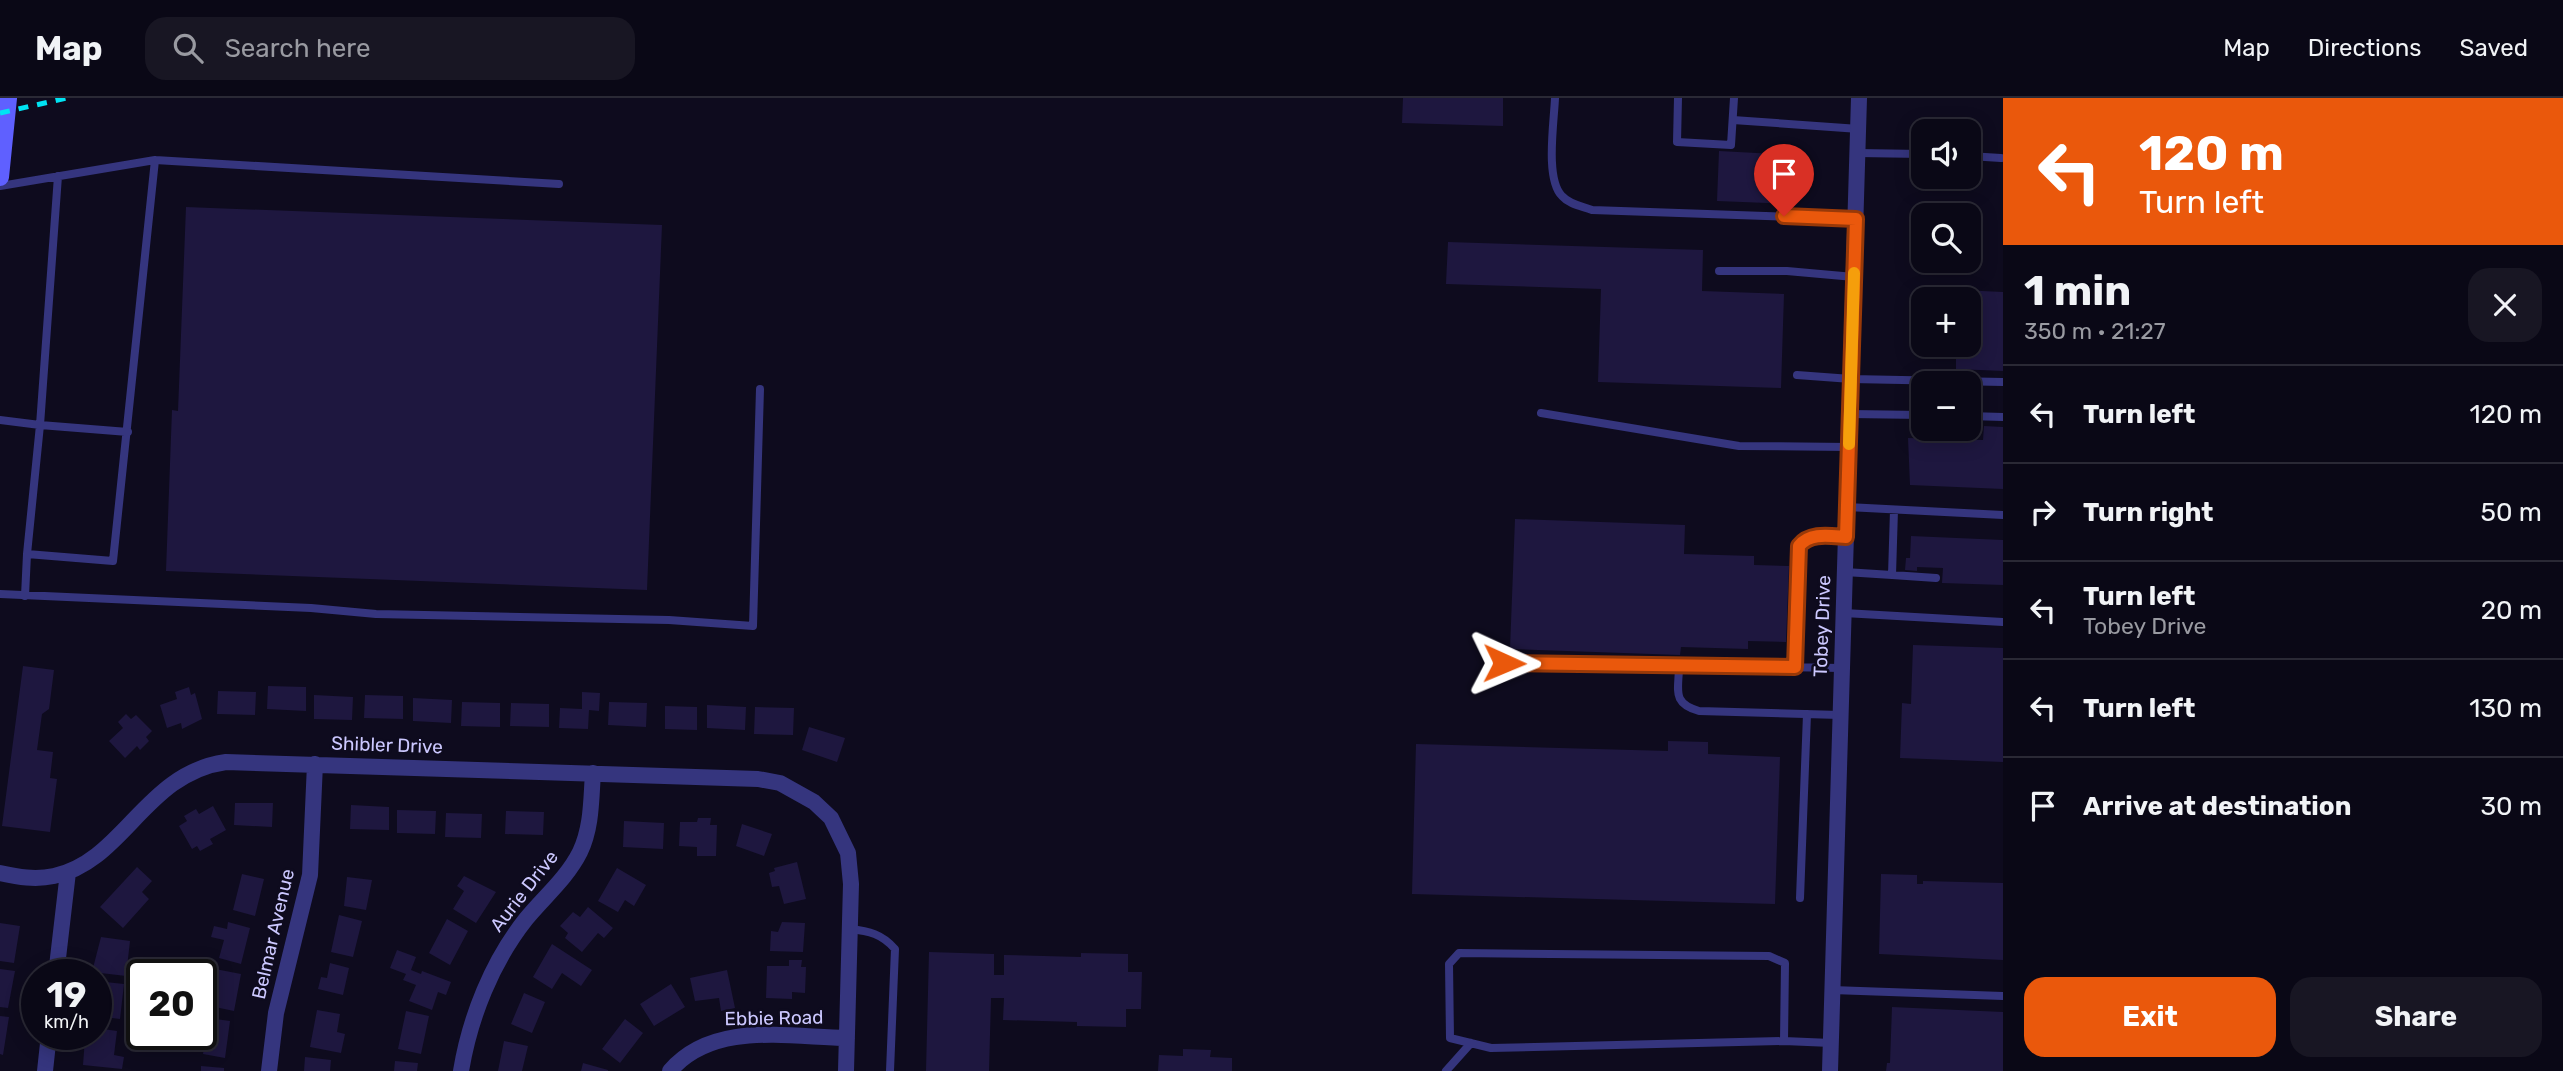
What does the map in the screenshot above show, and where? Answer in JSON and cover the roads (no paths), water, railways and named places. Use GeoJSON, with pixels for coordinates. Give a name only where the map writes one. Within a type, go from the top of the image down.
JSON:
{"type":"FeatureCollection","features":[{"type":"Feature","properties":{"kind":"main road"},"geometry":{"type":"LineString","coordinates":[[0,177],[8,98]]}},
{"type":"Feature","properties":{"kind":"street","name":"Tobey Drive"},"geometry":{"type":"LineString","coordinates":[[1830,1071],[1859,98]]}},
{"type":"Feature","properties":{"kind":"street","name":"Shibler Drive"},"geometry":{"type":"LineString","coordinates":[[0,873],[35,878],[68,872],[90,860],[170,784],[197,768],[236,761],[593,773],[765,780],[780,783],[808,797],[831,818],[845,845],[851,876],[846,1071]]}},
{"type":"Feature","properties":{"kind":"street","name":"Belmar Avenue"},"geometry":{"type":"LineString","coordinates":[[269,1071],[276,1013],[310,874],[315,764]]}},
{"type":"Feature","properties":{"kind":"street","name":"Aurie Drive"},"geometry":{"type":"LineString","coordinates":[[461,1071],[477,1009],[500,958],[517,932],[562,879],[579,854],[589,823],[593,773]]}},
{"type":"Feature","properties":{"kind":"street"},"geometry":{"type":"LineString","coordinates":[[58,959],[68,872]]}},
{"type":"Feature","properties":{"kind":"street","name":"Ebbie Road"},"geometry":{"type":"LineString","coordinates":[[670,1071],[696,1049],[718,1039],[733,1036],[847,1038]]}},
{"type":"Feature","properties":{"kind":"street"},"geometry":{"type":"LineString","coordinates":[[45,1071],[47,1050]]}},
{"type":"Feature","properties":{"kind":"lane"},"geometry":{"type":"LineString","coordinates":[[1555,98],[1552,180],[1560,195],[1569,203],[1592,210],[1856,219]]}},
{"type":"Feature","properties":{"kind":"lane"},"geometry":{"type":"LineString","coordinates":[[1678,98],[1677,142],[1731,145],[1734,98]]}},
{"type":"Feature","properties":{"kind":"lane"},"geometry":{"type":"LineString","coordinates":[[1733,120],[1858,130]]}},
{"type":"Feature","properties":{"kind":"lane"},"geometry":{"type":"LineString","coordinates":[[1858,153],[1911,154]]}},
{"type":"Feature","properties":{"kind":"lane"},"geometry":{"type":"LineString","coordinates":[[1981,157],[2001,158]]}},
{"type":"Feature","properties":{"kind":"lane"},"geometry":{"type":"LineString","coordinates":[[27,554],[113,561],[155,160]]}},
{"type":"Feature","properties":{"kind":"lane"},"geometry":{"type":"LineString","coordinates":[[0,186],[155,160],[559,184]]}},
{"type":"Feature","properties":{"kind":"lane"},"geometry":{"type":"LineString","coordinates":[[25,596],[58,176]]}},
{"type":"Feature","properties":{"kind":"lane"},"geometry":{"type":"LineString","coordinates":[[1719,271],[1787,271],[1854,277]]}},
{"type":"Feature","properties":{"kind":"lane"},"geometry":{"type":"LineString","coordinates":[[1797,375],[1851,379],[2003,382]]}},
{"type":"Feature","properties":{"kind":"lane"},"geometry":{"type":"LineString","coordinates":[[0,594],[311,608],[376,614],[669,620],[753,626],[760,389]]}},
{"type":"Feature","properties":{"kind":"lane"},"geometry":{"type":"LineString","coordinates":[[1541,414],[1739,446],[1849,447]]}},
{"type":"Feature","properties":{"kind":"lane"},"geometry":{"type":"LineString","coordinates":[[1850,414],[1911,415]]}},
{"type":"Feature","properties":{"kind":"lane"},"geometry":{"type":"LineString","coordinates":[[1981,416],[2003,417]]}},
{"type":"Feature","properties":{"kind":"lane"},"geometry":{"type":"LineString","coordinates":[[0,420],[128,432]]}},
{"type":"Feature","properties":{"kind":"lane"},"geometry":{"type":"LineString","coordinates":[[1847,508],[2003,514]]}},
{"type":"Feature","properties":{"kind":"lane"},"geometry":{"type":"LineString","coordinates":[[1892,575],[1894,510]]}},
{"type":"Feature","properties":{"kind":"lane"},"geometry":{"type":"LineString","coordinates":[[1795,667],[1799,546],[1813,537],[1846,537]]}},
{"type":"Feature","properties":{"kind":"lane"},"geometry":{"type":"LineString","coordinates":[[1845,572],[1936,578]]}},
{"type":"Feature","properties":{"kind":"lane"},"geometry":{"type":"LineString","coordinates":[[1844,613],[2003,622]]}},
{"type":"Feature","properties":{"kind":"lane"},"geometry":{"type":"LineString","coordinates":[[1504,663],[1842,668]]}},
{"type":"Feature","properties":{"kind":"lane"},"geometry":{"type":"LineString","coordinates":[[1679,666],[1679,698],[1685,707],[1699,711],[1840,715]]}},
{"type":"Feature","properties":{"kind":"lane"},"geometry":{"type":"LineString","coordinates":[[1800,898],[1807,714]]}},
{"type":"Feature","properties":{"kind":"lane"},"geometry":{"type":"LineString","coordinates":[[850,929],[867,930],[885,937],[895,949],[890,1071]]}},
{"type":"Feature","properties":{"kind":"lane"},"geometry":{"type":"LineString","coordinates":[[1784,1041],[1785,963],[1769,956],[1459,953],[1449,964],[1450,1038],[1491,1048],[1784,1041],[1831,1043]]}},
{"type":"Feature","properties":{"kind":"lane"},"geometry":{"type":"LineString","coordinates":[[1832,990],[2003,996]]}},
{"type":"Feature","properties":{"kind":"lane"},"geometry":{"type":"LineString","coordinates":[[1446,1071],[1471,1043]]}},
{"type":"Feature","properties":{"kind":"railway"},"geometry":{"type":"LineString","coordinates":[[0,113],[67,98]]}}]}
